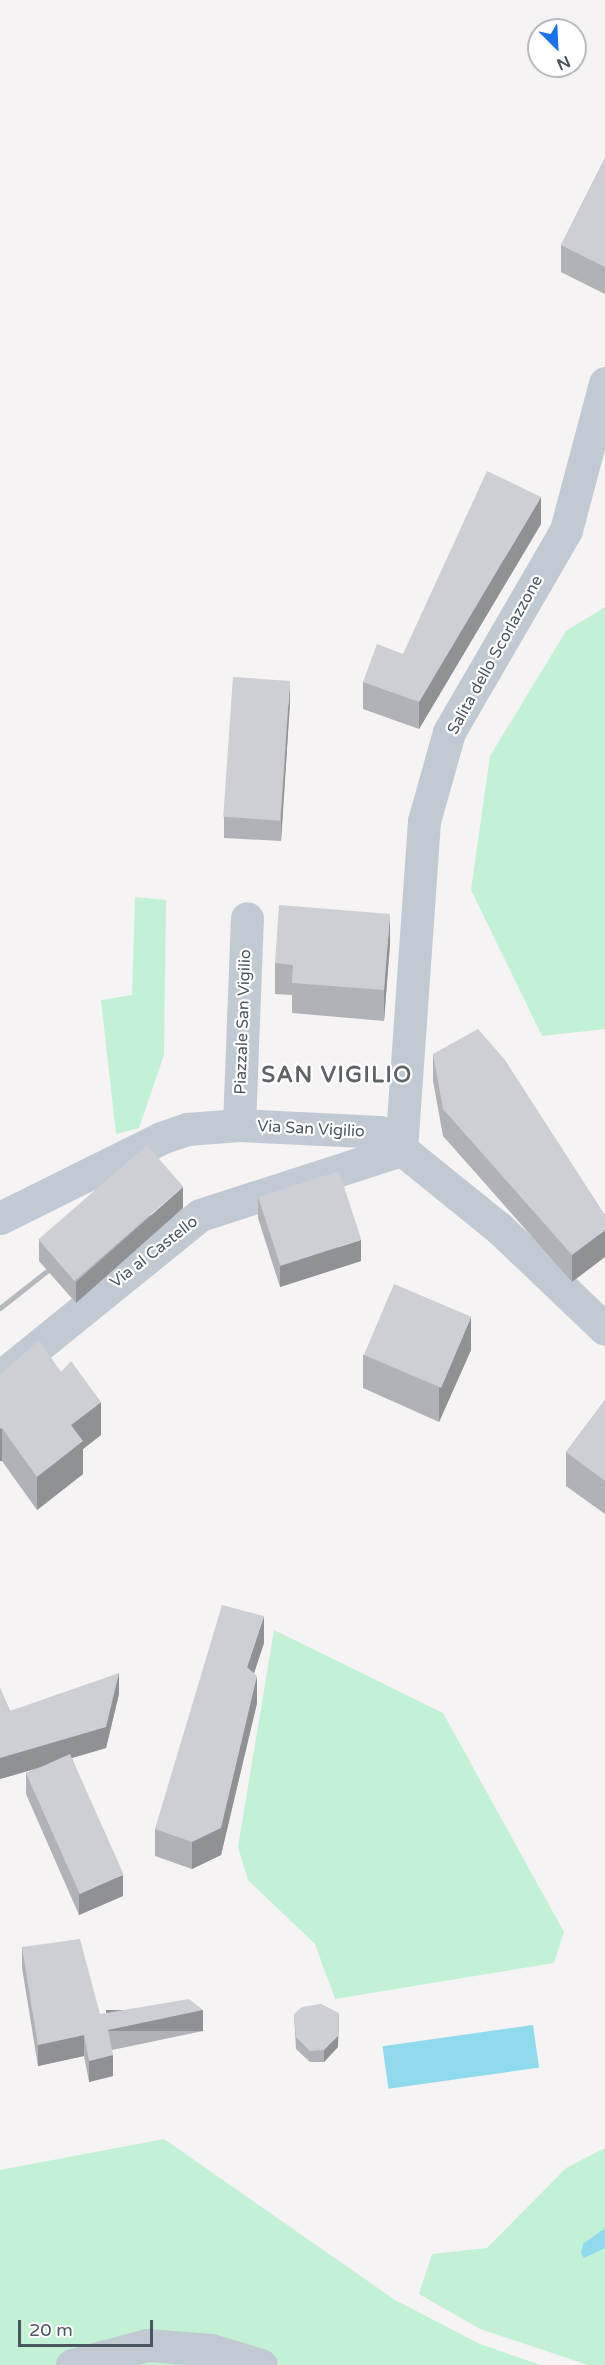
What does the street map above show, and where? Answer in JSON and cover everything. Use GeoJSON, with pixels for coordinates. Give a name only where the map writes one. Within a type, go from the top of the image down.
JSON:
{"type":"FeatureCollection","features":[{"type":"Feature","properties":{"kind":"street","name":"Salita dello Scorlazzone"},"geometry":{"type":"LineString","coordinates":[[401,1150],[424,821],[449,732],[566,530],[605,382]]}},
{"type":"Feature","properties":{"kind":"street","name":"Piazzale San Vigilio"},"geometry":{"type":"LineString","coordinates":[[239,1125],[247,918]]}},
{"type":"Feature","properties":{"kind":"street","name":"Via San Vigilio"},"geometry":{"type":"LineString","coordinates":[[0,1218],[161,1138],[187,1129],[239,1125],[380,1132],[500,1227],[605,1329]]}},
{"type":"Feature","properties":{"kind":"street","name":"Via al Castello"},"geometry":{"type":"LineString","coordinates":[[0,1377],[200,1215],[401,1150]]}},
{"type":"Feature","properties":{"kind":"street"},"geometry":{"type":"LineString","coordinates":[[72,2365],[147,2345],[211,2350],[261,2365]]}},
{"type":"Feature","properties":{"kind":"green space"},"geometry":{"type":"Polygon","coordinates":[[[605,607],[605,1029],[542,1036],[471,890],[490,756],[566,631],[605,607]]]}},
{"type":"Feature","properties":{"kind":"green space"},"geometry":{"type":"Polygon","coordinates":[[[135,897],[166,900],[164,1055],[139,1128],[116,1134],[101,1000],[132,995],[135,897]]]}},
{"type":"Feature","properties":{"kind":"green space"},"geometry":{"type":"Polygon","coordinates":[[[274,1630],[443,1713],[564,1932],[554,1963],[335,1999],[315,1944],[248,1880],[238,1847],[274,1630]]]}},
{"type":"Feature","properties":{"kind":"green space"},"geometry":{"type":"Polygon","coordinates":[[[164,2139],[395,2300],[480,2344],[541,2365],[0,2365],[0,2170],[164,2139]]]}},
{"type":"Feature","properties":{"kind":"green space"},"geometry":{"type":"Polygon","coordinates":[[[605,2148],[605,2365],[588,2365],[480,2329],[419,2294],[432,2254],[487,2248],[566,2168],[605,2148]]]}},
{"type":"Feature","properties":{"kind":"water"},"geometry":{"type":"Polygon","coordinates":[[[533,2025],[539,2068],[388,2089],[382,2046],[533,2025]]]}},
{"type":"Feature","properties":{"kind":"water"},"geometry":{"type":"Polygon","coordinates":[[[605,2228],[605,2248],[584,2258],[581,2253],[583,2244],[605,2228]]]}},
{"type":"Feature","properties":{"kind":"building"},"geometry":{"type":"Polygon","coordinates":[[[605,158],[605,267],[561,245],[605,158]]]}},
{"type":"Feature","properties":{"kind":"building"},"geometry":{"type":"Polygon","coordinates":[[[487,471],[541,497],[419,702],[363,682],[377,644],[403,654],[487,471]]]}},
{"type":"Feature","properties":{"kind":"building"},"geometry":{"type":"Polygon","coordinates":[[[233,677],[290,681],[280,821],[223,817],[233,677]]]}},
{"type":"Feature","properties":{"kind":"building"},"geometry":{"type":"Polygon","coordinates":[[[279,905],[390,914],[384,990],[292,983],[293,965],[275,963],[279,905]]]}},
{"type":"Feature","properties":{"kind":"building","name":"SAN VIGILIO"},"geometry":{"type":"Polygon","coordinates":[[[478,1029],[505,1060],[605,1215],[605,1230],[572,1255],[443,1109],[433,1054],[478,1029]]]}},
{"type":"Feature","properties":{"kind":"building"},"geometry":{"type":"Polygon","coordinates":[[[147,1145],[183,1187],[74,1281],[38,1239],[147,1145]]]}},
{"type":"Feature","properties":{"kind":"building"},"geometry":{"type":"Polygon","coordinates":[[[339,1171],[361,1239],[280,1266],[258,1197],[339,1171]]]}},
{"type":"Feature","properties":{"kind":"building"},"geometry":{"type":"Polygon","coordinates":[[[394,1284],[471,1317],[441,1388],[364,1355],[394,1284]]]}},
{"type":"Feature","properties":{"kind":"building"},"geometry":{"type":"Polygon","coordinates":[[[39,1340],[61,1372],[71,1361],[101,1402],[71,1425],[83,1441],[37,1477],[2,1428],[0,1429],[0,1375],[39,1340]]]}},
{"type":"Feature","properties":{"kind":"building"},"geometry":{"type":"Polygon","coordinates":[[[605,1400],[605,1481],[566,1452],[605,1400]]]}},
{"type":"Feature","properties":{"kind":"building"},"geometry":{"type":"Polygon","coordinates":[[[222,1605],[264,1616],[247,1667],[257,1676],[221,1828],[192,1842],[155,1829],[222,1605]]]}},
{"type":"Feature","properties":{"kind":"building"},"geometry":{"type":"Polygon","coordinates":[[[119,1673],[106,1727],[0,1758],[0,1688],[10,1711],[119,1673]]]}},
{"type":"Feature","properties":{"kind":"building"},"geometry":{"type":"Polygon","coordinates":[[[70,1754],[124,1875],[80,1894],[26,1774],[70,1754]]]}},
{"type":"Feature","properties":{"kind":"building"},"geometry":{"type":"Polygon","coordinates":[[[80,1939],[100,2014],[189,1999],[203,2010],[108,2030],[113,2055],[89,2061],[84,2035],[38,2045],[22,1947],[80,1939]]]}},
{"type":"Feature","properties":{"kind":"building"},"geometry":{"type":"Polygon","coordinates":[[[321,2004],[339,2013],[338,2036],[324,2050],[310,2051],[296,2037],[294,2014],[302,2007],[321,2004]]]}},
{"type":"Feature","properties":{"kind":"railway"},"geometry":{"type":"LineString","coordinates":[[0,1308],[61,1260]]}},
{"type":"Feature","properties":{"kind":"district","name":"SAN VIGILIO"},"geometry":{"type":"Point","coordinates":[337,1076]}}]}
